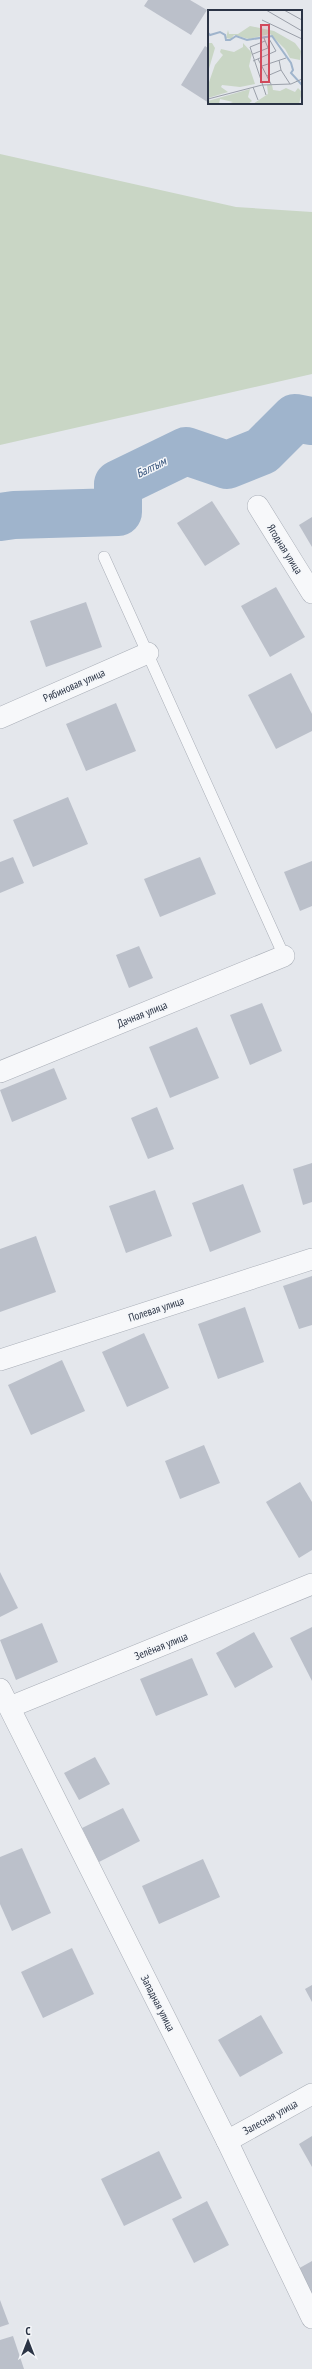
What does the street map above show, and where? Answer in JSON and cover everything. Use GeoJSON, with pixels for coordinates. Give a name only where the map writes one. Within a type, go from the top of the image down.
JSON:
{"type":"FeatureCollection","features":[{"type":"Feature","properties":{"kind":"street","name":"Ягодная улица"},"geometry":{"type":"LineString","coordinates":[[258,506],[312,593]]}},
{"type":"Feature","properties":{"kind":"street","name":"Рябиновая улица"},"geometry":{"type":"LineString","coordinates":[[0,718],[148,653]]}},
{"type":"Feature","properties":{"kind":"street","name":"Дачная улица"},"geometry":{"type":"LineString","coordinates":[[0,1072],[284,956]]}},
{"type":"Feature","properties":{"kind":"street","name":"Полевая улица"},"geometry":{"type":"LineString","coordinates":[[0,1360],[312,1259]]}},
{"type":"Feature","properties":{"kind":"street","name":"Зелёная улица"},"geometry":{"type":"LineString","coordinates":[[10,1707],[312,1584]]}},
{"type":"Feature","properties":{"kind":"street","name":"Западная улица"},"geometry":{"type":"LineString","coordinates":[[0,1689],[227,2141],[312,2318]]}},
{"type":"Feature","properties":{"kind":"street","name":"Залесная улица"},"geometry":{"type":"LineString","coordinates":[[227,2141],[312,2094]]}},
{"type":"Feature","properties":{"kind":"lane"},"geometry":{"type":"LineString","coordinates":[[104,557],[284,956]]}},
{"type":"Feature","properties":{"kind":"green space"},"geometry":{"type":"Polygon","coordinates":[[[0,154],[236,207],[312,212],[312,374],[0,445],[0,154]]]}},
{"type":"Feature","properties":{"kind":"building"},"geometry":{"type":"Polygon","coordinates":[[[148,0],[190,0],[207,10],[191,35],[144,6],[148,0]]]}},
{"type":"Feature","properties":{"kind":"building"},"geometry":{"type":"Polygon","coordinates":[[[205,46],[208,48],[208,102],[181,85],[205,46]]]}},
{"type":"Feature","properties":{"kind":"building"},"geometry":{"type":"Polygon","coordinates":[[[212,501],[240,544],[205,566],[177,523],[212,501]]]}},
{"type":"Feature","properties":{"kind":"building"},"geometry":{"type":"Polygon","coordinates":[[[312,517],[312,547],[299,525],[312,517]]]}},
{"type":"Feature","properties":{"kind":"building"},"geometry":{"type":"Polygon","coordinates":[[[276,587],[305,637],[270,657],[241,606],[276,587]]]}},
{"type":"Feature","properties":{"kind":"building"},"geometry":{"type":"Polygon","coordinates":[[[86,602],[102,647],[46,667],[30,621],[86,602]]]}},
{"type":"Feature","properties":{"kind":"building"},"geometry":{"type":"Polygon","coordinates":[[[291,673],[312,714],[312,731],[276,749],[248,695],[291,673]]]}},
{"type":"Feature","properties":{"kind":"building"},"geometry":{"type":"Polygon","coordinates":[[[116,703],[136,751],[86,771],[66,724],[116,703]]]}},
{"type":"Feature","properties":{"kind":"building"},"geometry":{"type":"Polygon","coordinates":[[[68,797],[88,844],[33,867],[13,820],[68,797]]]}},
{"type":"Feature","properties":{"kind":"building"},"geometry":{"type":"Polygon","coordinates":[[[13,857],[24,883],[0,893],[0,862],[13,857]]]}},
{"type":"Feature","properties":{"kind":"building"},"geometry":{"type":"Polygon","coordinates":[[[200,857],[216,894],[160,917],[144,879],[200,857]]]}},
{"type":"Feature","properties":{"kind":"building"},"geometry":{"type":"Polygon","coordinates":[[[312,861],[312,906],[300,911],[284,872],[312,861]]]}},
{"type":"Feature","properties":{"kind":"building"},"geometry":{"type":"Polygon","coordinates":[[[139,946],[153,978],[129,988],[116,955],[139,946]]]}},
{"type":"Feature","properties":{"kind":"building"},"geometry":{"type":"Polygon","coordinates":[[[262,1003],[282,1051],[250,1065],[230,1015],[262,1003]]]}},
{"type":"Feature","properties":{"kind":"building"},"geometry":{"type":"Polygon","coordinates":[[[197,1027],[219,1078],[170,1098],[149,1047],[197,1027]]]}},
{"type":"Feature","properties":{"kind":"building"},"geometry":{"type":"Polygon","coordinates":[[[54,1068],[67,1099],[12,1122],[0,1090],[54,1068]]]}},
{"type":"Feature","properties":{"kind":"building"},"geometry":{"type":"Polygon","coordinates":[[[157,1107],[174,1149],[148,1159],[131,1118],[157,1107]]]}},
{"type":"Feature","properties":{"kind":"building"},"geometry":{"type":"Polygon","coordinates":[[[312,1163],[312,1202],[303,1205],[293,1169],[312,1163]]]}},
{"type":"Feature","properties":{"kind":"building"},"geometry":{"type":"Polygon","coordinates":[[[243,1184],[261,1232],[210,1252],[192,1203],[243,1184]]]}},
{"type":"Feature","properties":{"kind":"building"},"geometry":{"type":"Polygon","coordinates":[[[155,1190],[172,1236],[126,1253],[109,1206],[155,1190]]]}},
{"type":"Feature","properties":{"kind":"building"},"geometry":{"type":"Polygon","coordinates":[[[36,1236],[56,1292],[0,1312],[0,1249],[36,1236]]]}},
{"type":"Feature","properties":{"kind":"building"},"geometry":{"type":"Polygon","coordinates":[[[312,1276],[312,1325],[299,1329],[283,1286],[312,1276]]]}},
{"type":"Feature","properties":{"kind":"building"},"geometry":{"type":"Polygon","coordinates":[[[245,1307],[264,1362],[218,1379],[198,1324],[245,1307]]]}},
{"type":"Feature","properties":{"kind":"building"},"geometry":{"type":"Polygon","coordinates":[[[144,1333],[169,1388],[127,1407],[102,1352],[144,1333]]]}},
{"type":"Feature","properties":{"kind":"building"},"geometry":{"type":"Polygon","coordinates":[[[62,1360],[85,1411],[31,1435],[8,1385],[62,1360]]]}},
{"type":"Feature","properties":{"kind":"building"},"geometry":{"type":"Polygon","coordinates":[[[204,1445],[220,1483],[180,1499],[165,1461],[204,1445]]]}},
{"type":"Feature","properties":{"kind":"building"},"geometry":{"type":"Polygon","coordinates":[[[300,1482],[312,1502],[312,1550],[299,1558],[266,1502],[300,1482]]]}},
{"type":"Feature","properties":{"kind":"building"},"geometry":{"type":"Polygon","coordinates":[[[0,1572],[18,1608],[0,1617],[0,1572]]]}},
{"type":"Feature","properties":{"kind":"building"},"geometry":{"type":"Polygon","coordinates":[[[42,1623],[58,1662],[16,1680],[0,1640],[42,1623]]]}},
{"type":"Feature","properties":{"kind":"building"},"geometry":{"type":"Polygon","coordinates":[[[312,1627],[312,1681],[290,1638],[312,1627]]]}},
{"type":"Feature","properties":{"kind":"building"},"geometry":{"type":"Polygon","coordinates":[[[254,1632],[273,1667],[235,1688],[216,1653],[254,1632]]]}},
{"type":"Feature","properties":{"kind":"building"},"geometry":{"type":"Polygon","coordinates":[[[192,1658],[208,1695],[156,1716],[140,1679],[192,1658]]]}},
{"type":"Feature","properties":{"kind":"building"},"geometry":{"type":"Polygon","coordinates":[[[95,1757],[110,1784],[79,1800],[64,1773],[95,1757]]]}},
{"type":"Feature","properties":{"kind":"building"},"geometry":{"type":"Polygon","coordinates":[[[123,1808],[140,1841],[99,1862],[82,1828],[123,1808]]]}},
{"type":"Feature","properties":{"kind":"building"},"geometry":{"type":"Polygon","coordinates":[[[22,1848],[51,1913],[12,1931],[0,1904],[0,1857],[22,1848]]]}},
{"type":"Feature","properties":{"kind":"building"},"geometry":{"type":"Polygon","coordinates":[[[203,1859],[220,1897],[159,1924],[142,1886],[203,1859]]]}},
{"type":"Feature","properties":{"kind":"building"},"geometry":{"type":"Polygon","coordinates":[[[72,1948],[94,1994],[43,2018],[21,1972],[72,1948]]]}},
{"type":"Feature","properties":{"kind":"building"},"geometry":{"type":"Polygon","coordinates":[[[312,1985],[312,2002],[305,1989],[312,1985]]]}},
{"type":"Feature","properties":{"kind":"building"},"geometry":{"type":"Polygon","coordinates":[[[261,2015],[283,2053],[240,2077],[218,2040],[261,2015]]]}},
{"type":"Feature","properties":{"kind":"building"},"geometry":{"type":"Polygon","coordinates":[[[312,2136],[312,2167],[299,2144],[312,2136]]]}},
{"type":"Feature","properties":{"kind":"building"},"geometry":{"type":"Polygon","coordinates":[[[159,2151],[182,2198],[124,2226],[101,2179],[159,2151]]]}},
{"type":"Feature","properties":{"kind":"building"},"geometry":{"type":"Polygon","coordinates":[[[207,2201],[229,2245],[194,2263],[172,2219],[207,2201]]]}},
{"type":"Feature","properties":{"kind":"building"},"geometry":{"type":"Polygon","coordinates":[[[312,2261],[312,2298],[296,2270],[312,2261]]]}},
{"type":"Feature","properties":{"kind":"building"},"geometry":{"type":"Polygon","coordinates":[[[0,2300],[9,2324],[0,2327],[0,2300]]]}},
{"type":"Feature","properties":{"kind":"building"},"geometry":{"type":"Polygon","coordinates":[[[13,2336],[24,2369],[0,2369],[0,2340],[13,2336]]]}},
{"type":"Feature","properties":{"kind":"waterway","name":"Балтым"},"geometry":{"type":"LineString","coordinates":[[0,517],[14,515],[118,512],[118,484],[186,451],[227,465],[262,451],[295,418],[312,421]]}}]}
